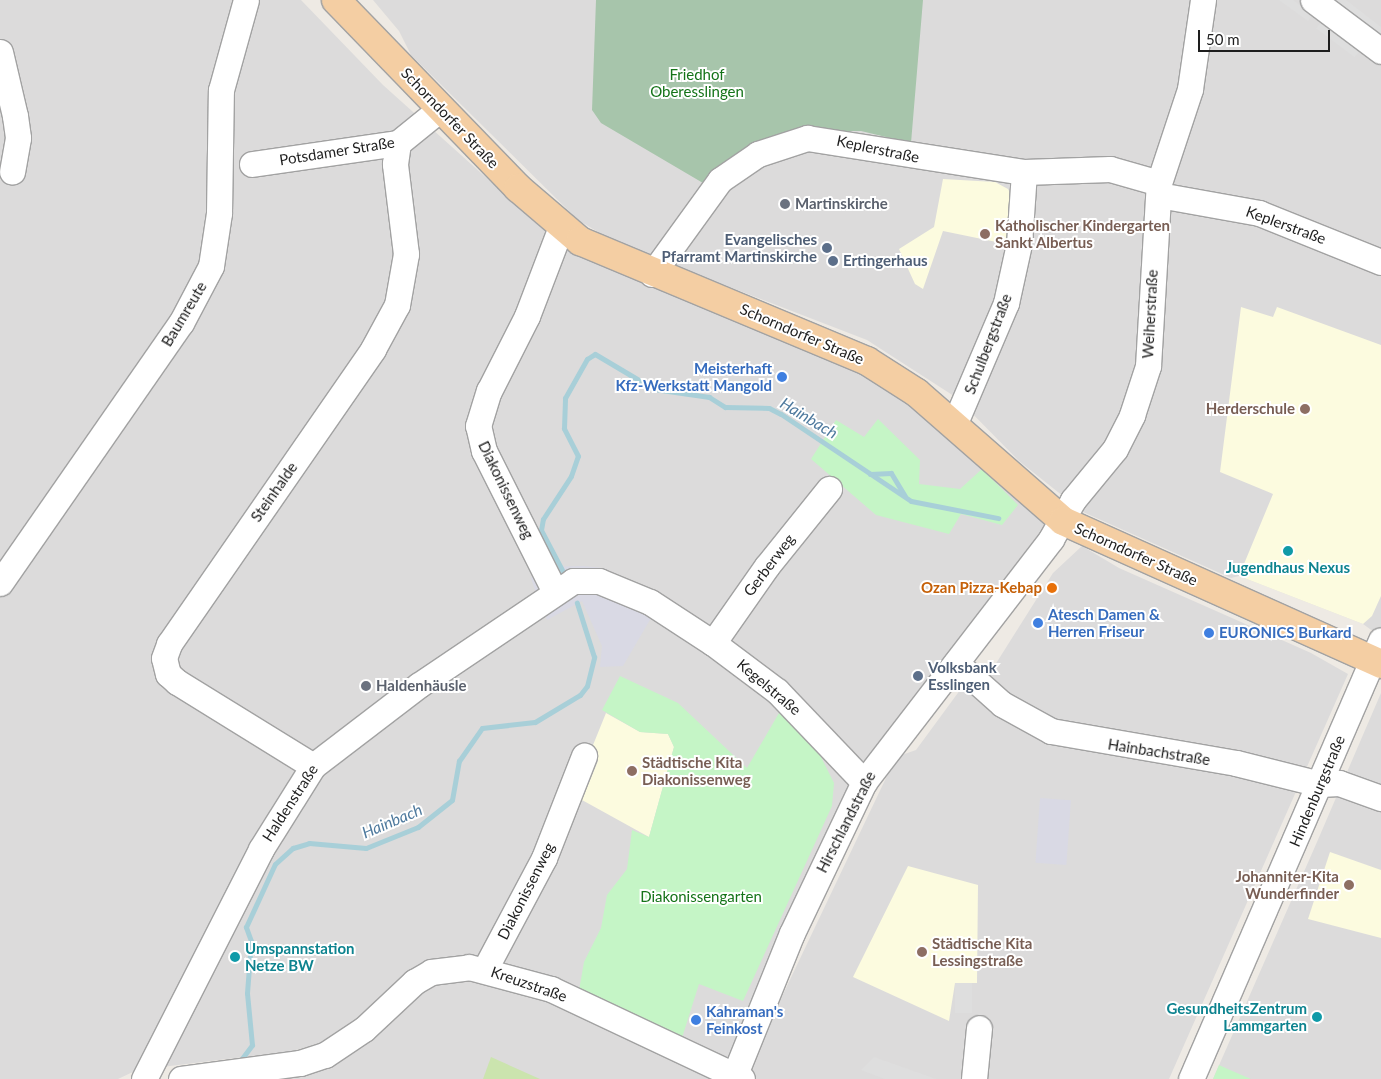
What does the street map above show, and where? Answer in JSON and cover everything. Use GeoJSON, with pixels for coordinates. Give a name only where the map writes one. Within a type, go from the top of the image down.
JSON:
{"type":"FeatureCollection","features":[{"type":"Feature","properties":{"kind":"main road","name":"Schorndorfer Straße"},"geometry":{"type":"LineString","coordinates":[[336,0],[440,109],[561,227],[652,274],[867,360],[954,425],[1062,521],[1378,655]]}},
{"type":"Feature","properties":{"kind":"street","name":"Baumreute"},"geometry":{"type":"LineString","coordinates":[[0,583],[181,323],[208,273],[219,213],[222,90],[246,0]]}},
{"type":"Feature","properties":{"kind":"street","name":"Weiherstraße"},"geometry":{"type":"LineString","coordinates":[[1062,521],[1073,500],[1115,449],[1146,373],[1159,189],[1190,89],[1203,0]]}},
{"type":"Feature","properties":{"kind":"street"},"geometry":{"type":"LineString","coordinates":[[1313,0],[1381,51]]}},
{"type":"Feature","properties":{"kind":"street"},"geometry":{"type":"LineString","coordinates":[[0,52],[15,116],[18,138],[12,170]]}},
{"type":"Feature","properties":{"kind":"street","name":"Potsdamer Straße"},"geometry":{"type":"LineString","coordinates":[[252,164],[398,143],[440,109]]}},
{"type":"Feature","properties":{"kind":"street","name":"Keplerstraße"},"geometry":{"type":"LineString","coordinates":[[652,274],[720,180],[758,154],[789,142],[820,138],[924,158],[1024,172],[1110,169],[1159,189],[1259,213],[1381,262]]}},
{"type":"Feature","properties":{"kind":"street","name":"Steinhalde"},"geometry":{"type":"LineString","coordinates":[[313,766],[177,682],[168,674],[164,658],[169,644],[373,349],[397,305],[406,254],[395,164],[398,143]]}},
{"type":"Feature","properties":{"kind":"street","name":"Schulbergstraße"},"geometry":{"type":"LineString","coordinates":[[954,425],[1006,303],[1019,244],[1024,172]]}},
{"type":"Feature","properties":{"kind":"street","name":"Diakonissenweg"},"geometry":{"type":"LineString","coordinates":[[554,590],[484,451],[478,426],[489,391],[527,316],[561,227]]}},
{"type":"Feature","properties":{"kind":"street","name":"Gerberweg"},"geometry":{"type":"LineString","coordinates":[[713,642],[767,566],[829,489]]}},
{"type":"Feature","properties":{"kind":"street","name":"Hirschlandstraße"},"geometry":{"type":"LineString","coordinates":[[737,1077],[788,942],[864,782],[962,669],[1062,521]]}},
{"type":"Feature","properties":{"kind":"street","name":"Kegelstraße"},"geometry":{"type":"LineString","coordinates":[[554,590],[580,580],[599,581],[660,608],[713,642],[794,706],[864,782]]}},
{"type":"Feature","properties":{"kind":"street","name":"Haldenstraße"},"geometry":{"type":"LineString","coordinates":[[149,1078],[261,849],[313,766],[338,743],[554,590]]}},
{"type":"Feature","properties":{"kind":"street","name":"Hindenburgstraße"},"geometry":{"type":"LineString","coordinates":[[1192,1079],[1378,655]]}},
{"type":"Feature","properties":{"kind":"street","name":"Hainbachstraße"},"geometry":{"type":"LineString","coordinates":[[962,669],[1002,704],[1051,730],[1236,763],[1320,784],[1339,783],[1381,798]]}},
{"type":"Feature","properties":{"kind":"street","name":"Diakonissenweg"},"geometry":{"type":"LineString","coordinates":[[485,969],[548,850],[584,756]]}},
{"type":"Feature","properties":{"kind":"street","name":"Kreuzstraße"},"geometry":{"type":"LineString","coordinates":[[181,1079],[300,1063],[325,1055],[364,1030],[400,994],[431,972],[485,969],[551,989],[693,1054],[737,1077]]}},
{"type":"Feature","properties":{"kind":"street"},"geometry":{"type":"LineString","coordinates":[[974,1079],[979,1028]]}},
{"type":"Feature","properties":{"kind":"shaded area"},"geometry":{"type":"Polygon","coordinates":[[[0,0],[301,0],[383,85],[530,217],[569,244],[876,379],[949,434],[1047,527],[942,661],[729,1061],[473,962],[322,1043],[292,1051],[137,1070],[118,1079],[0,1079],[0,0]]]}},
{"type":"Feature","properties":{"kind":"shaded area"},"geometry":{"type":"Polygon","coordinates":[[[373,0],[1381,0],[1381,637],[1363,624],[1239,576],[1231,578],[1083,512],[1019,461],[957,398],[867,340],[618,244],[578,220],[411,55],[399,31],[373,0]]]}},
{"type":"Feature","properties":{"kind":"shaded area"},"geometry":{"type":"Polygon","coordinates":[[[1279,0],[1293,0],[1312,15],[1308,21],[1279,0]]]}},
{"type":"Feature","properties":{"kind":"shaded area"},"geometry":{"type":"Polygon","coordinates":[[[1331,0],[1346,0],[1381,27],[1381,39],[1331,0]]]}},
{"type":"Feature","properties":{"kind":"shaded area"},"geometry":{"type":"Polygon","coordinates":[[[1321,22],[1359,51],[1355,57],[1316,28],[1321,22]]]}},
{"type":"Feature","properties":{"kind":"shaded area","name":"Katholischer Kindergarten Sankt Albertus"},"geometry":{"type":"Polygon","coordinates":[[[943,179],[995,182],[1008,189],[1017,206],[1011,245],[943,231],[923,289],[915,284],[899,249],[934,227],[943,179]]]}},
{"type":"Feature","properties":{"kind":"shaded area","name":"Herderschule"},"geometry":{"type":"Polygon","coordinates":[[[1241,307],[1273,317],[1277,307],[1381,345],[1381,596],[1372,616],[1363,624],[1239,576],[1273,494],[1220,472],[1241,307]]]}},
{"type":"Feature","properties":{"kind":"shaded area"},"geometry":{"type":"Polygon","coordinates":[[[1082,546],[1119,568],[1311,653],[1348,674],[1169,1079],[750,1079],[757,1049],[896,757],[916,750],[963,686],[990,673],[1053,573],[1082,546]]]}},
{"type":"Feature","properties":{"kind":"shaded area"},"geometry":{"type":"Polygon","coordinates":[[[583,566],[603,568],[648,589],[651,618],[623,666],[600,667],[602,646],[582,601],[547,620],[539,602],[531,578],[538,567],[583,566]]]}},
{"type":"Feature","properties":{"kind":"shaded area"},"geometry":{"type":"Polygon","coordinates":[[[1381,693],[1381,1079],[1213,1079],[1317,842],[1381,693]]]}},
{"type":"Feature","properties":{"kind":"shaded area","name":"Städtische Kita Diakonissenweg"},"geometry":{"type":"Polygon","coordinates":[[[606,713],[640,732],[668,734],[674,747],[649,837],[582,800],[598,761],[591,750],[606,713]]]}},
{"type":"Feature","properties":{"kind":"shaded area"},"geometry":{"type":"Polygon","coordinates":[[[1040,798],[1071,800],[1066,865],[1035,863],[1040,798]]]}},
{"type":"Feature","properties":{"kind":"shaded area","name":"Johanniter-Kita Wunderfinder"},"geometry":{"type":"Polygon","coordinates":[[[1330,852],[1381,870],[1381,938],[1308,919],[1330,852]]]}},
{"type":"Feature","properties":{"kind":"shaded area","name":"Städtische Kita Lessingstraße"},"geometry":{"type":"Polygon","coordinates":[[[908,866],[978,885],[977,983],[955,983],[949,1021],[853,977],[908,866]]]}},
{"type":"Feature","properties":{"kind":"shaded area"},"geometry":{"type":"Polygon","coordinates":[[[434,976],[501,979],[723,1079],[219,1079],[300,1063],[434,976]]]}},
{"type":"Feature","properties":{"kind":"shaded area"},"geometry":{"type":"Polygon","coordinates":[[[955,983],[972,983],[972,1013],[955,1013],[955,983]]]}},
{"type":"Feature","properties":{"kind":"shaded area"},"geometry":{"type":"Polygon","coordinates":[[[874,1057],[936,1079],[885,1079],[861,1070],[874,1057]]]}},
{"type":"Feature","properties":{"kind":"green space","name":"Friedhof Oberesslingen"},"geometry":{"type":"Polygon","coordinates":[[[596,0],[923,0],[911,143],[861,131],[809,131],[703,183],[601,123],[592,110],[596,0]]]}},
{"type":"Feature","properties":{"kind":"green space"},"geometry":{"type":"Polygon","coordinates":[[[878,419],[920,460],[919,484],[960,489],[982,469],[1018,505],[1002,525],[961,514],[949,534],[876,515],[811,459],[836,420],[864,437],[878,419]]]}},
{"type":"Feature","properties":{"kind":"green space","name":"Diakonissengarten"},"geometry":{"type":"Polygon","coordinates":[[[620,676],[678,703],[747,768],[779,713],[817,749],[834,783],[832,806],[743,1001],[699,984],[681,1041],[578,996],[584,962],[601,928],[607,895],[627,869],[632,830],[649,837],[674,747],[668,734],[640,732],[602,710],[620,676]]]}},
{"type":"Feature","properties":{"kind":"green space"},"geometry":{"type":"Polygon","coordinates":[[[491,1057],[540,1079],[483,1079],[491,1057]]]}},
{"type":"Feature","properties":{"kind":"green space"},"geometry":{"type":"Polygon","coordinates":[[[1219,1065],[1230,1070],[1251,1079],[1213,1079],[1219,1065]]]}},
{"type":"Feature","properties":{"kind":"waterway","name":"Hainbach"},"geometry":{"type":"LineString","coordinates":[[562,570],[541,530],[543,519],[571,476],[578,456],[564,428],[565,398],[587,359],[595,354],[654,389],[709,397],[725,407],[769,408],[781,414],[911,501],[998,518]]}},
{"type":"Feature","properties":{"kind":"waterway","name":"Hainbach"},"geometry":{"type":"LineString","coordinates":[[870,474],[891,473],[905,496]]}},
{"type":"Feature","properties":{"kind":"waterway","name":"Hainbach"},"geometry":{"type":"LineString","coordinates":[[240,1061],[252,1045],[247,993],[251,941],[246,927],[275,864],[293,848],[309,843],[366,848],[418,827],[452,800],[459,761],[482,728],[535,722],[580,695],[587,686],[594,657],[577,603]]}},
{"type":"Feature","properties":{"kind":"place","name":"Martinskirche"},"geometry":{"type":"Point","coordinates":[785,204]}},
{"type":"Feature","properties":{"kind":"place","name":"Katholischer Kindergarten Sankt Albertus"},"geometry":{"type":"Point","coordinates":[985,234]}},
{"type":"Feature","properties":{"kind":"place","name":"Evangelisches Pfarramt Martinskirche"},"geometry":{"type":"Point","coordinates":[827,248]}},
{"type":"Feature","properties":{"kind":"place","name":"Ertingerhaus"},"geometry":{"type":"Point","coordinates":[833,261]}},
{"type":"Feature","properties":{"kind":"place","name":"Meisterhaft Kfz-Werkstatt Mangold"},"geometry":{"type":"Point","coordinates":[782,377]}},
{"type":"Feature","properties":{"kind":"place","name":"Herderschule"},"geometry":{"type":"Point","coordinates":[1305,409]}},
{"type":"Feature","properties":{"kind":"place","name":"Jugendhaus Nexus"},"geometry":{"type":"Point","coordinates":[1288,551]}},
{"type":"Feature","properties":{"kind":"place","name":"Ozan Pizza-Kebap"},"geometry":{"type":"Point","coordinates":[1052,588]}},
{"type":"Feature","properties":{"kind":"place","name":"Atesch Damen & Herren Friseur"},"geometry":{"type":"Point","coordinates":[1038,623]}},
{"type":"Feature","properties":{"kind":"place","name":"EURONICS Burkard"},"geometry":{"type":"Point","coordinates":[1209,633]}},
{"type":"Feature","properties":{"kind":"place","name":"Volksbank Esslingen"},"geometry":{"type":"Point","coordinates":[918,676]}},
{"type":"Feature","properties":{"kind":"place","name":"Haldenhäusle"},"geometry":{"type":"Point","coordinates":[366,686]}},
{"type":"Feature","properties":{"kind":"place","name":"Städtische Kita Diakonissenweg"},"geometry":{"type":"Point","coordinates":[632,771]}},
{"type":"Feature","properties":{"kind":"place","name":"Johanniter-Kita Wunderfinder"},"geometry":{"type":"Point","coordinates":[1349,885]}},
{"type":"Feature","properties":{"kind":"place","name":"Städtische Kita Lessingstraße"},"geometry":{"type":"Point","coordinates":[922,952]}},
{"type":"Feature","properties":{"kind":"place","name":"Umspannstation Netze BW"},"geometry":{"type":"Point","coordinates":[235,957]}},
{"type":"Feature","properties":{"kind":"place","name":"GesundheitsZentrum Lammgarten"},"geometry":{"type":"Point","coordinates":[1317,1017]}},
{"type":"Feature","properties":{"kind":"place","name":"Kahraman's Feinkost"},"geometry":{"type":"Point","coordinates":[696,1020]}}]}
